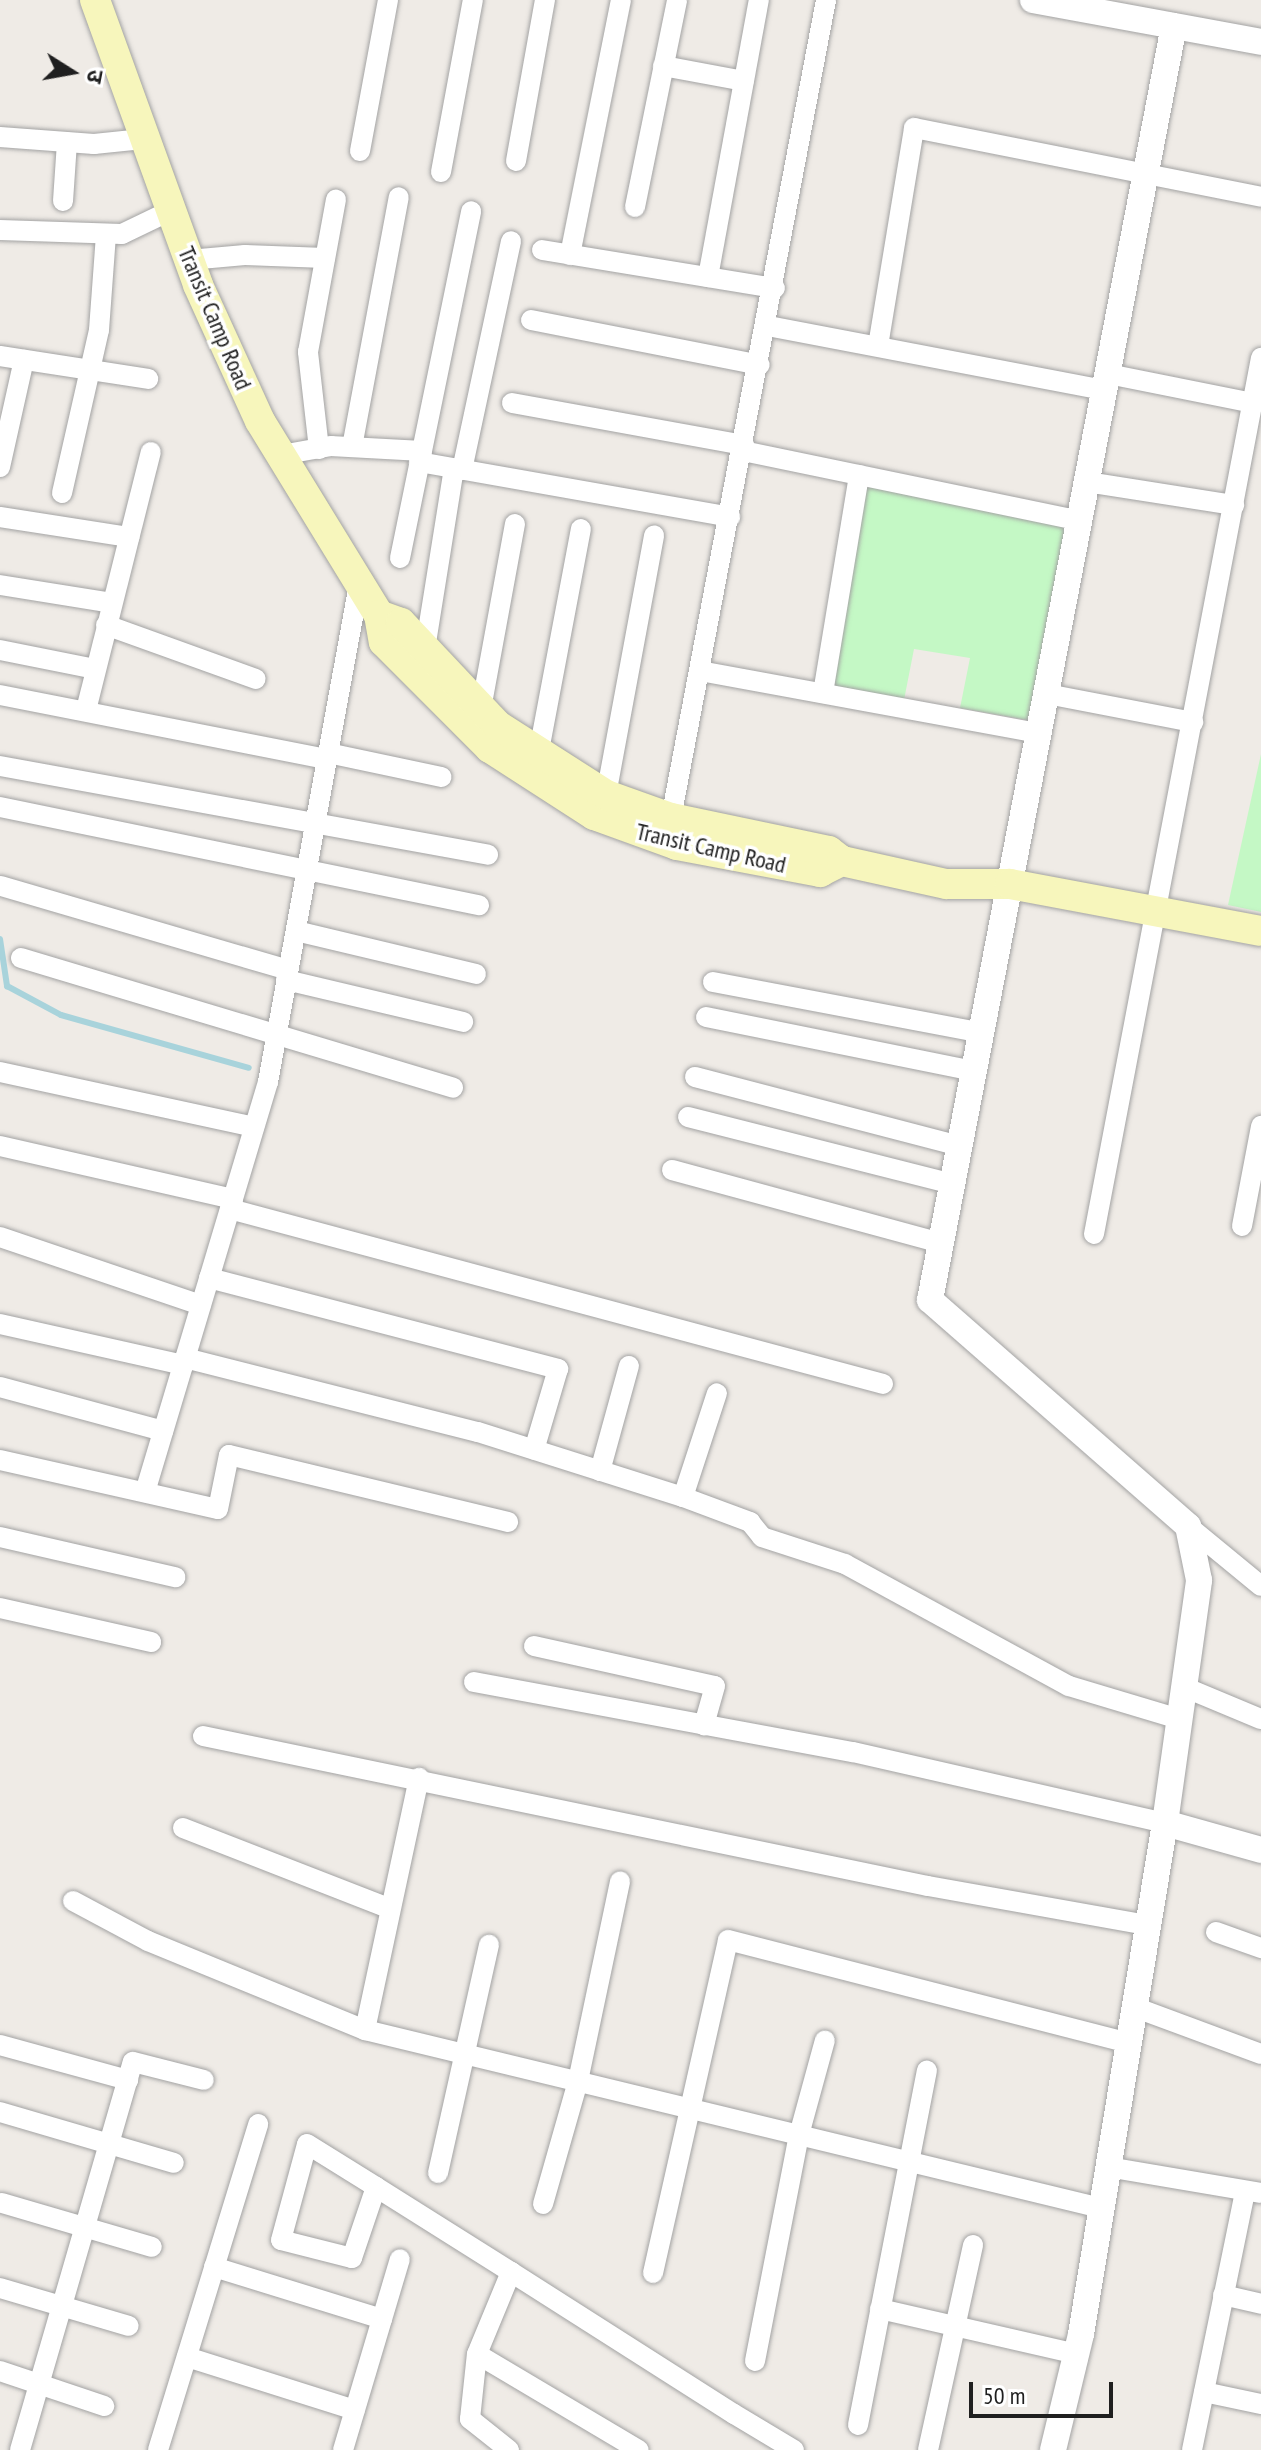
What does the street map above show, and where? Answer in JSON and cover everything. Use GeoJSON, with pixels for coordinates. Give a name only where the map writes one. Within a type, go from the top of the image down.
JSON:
{"type":"FeatureCollection","features":[{"type":"Feature","properties":{"kind":"main road","name":"Transit Camp Road"},"geometry":{"type":"LineString","coordinates":[[95,0],[189,260],[260,421],[379,615],[384,642],[490,748],[560,796],[658,822],[829,851],[842,861],[946,884],[1010,884],[1261,931]]}},
{"type":"Feature","properties":{"kind":"main road","name":"Transit Camp Road"},"geometry":{"type":"LineString","coordinates":[[379,615],[401,623],[481,709],[538,756],[658,822]]}},
{"type":"Feature","properties":{"kind":"street"},"geometry":{"type":"LineString","coordinates":[[360,151],[388,0]]}},
{"type":"Feature","properties":{"kind":"street"},"geometry":{"type":"LineString","coordinates":[[441,172],[473,0]]}},
{"type":"Feature","properties":{"kind":"street"},"geometry":{"type":"LineString","coordinates":[[516,161],[545,0]]}},
{"type":"Feature","properties":{"kind":"street"},"geometry":{"type":"LineString","coordinates":[[570,255],[621,0]]}},
{"type":"Feature","properties":{"kind":"street"},"geometry":{"type":"LineString","coordinates":[[635,207],[677,0]]}},
{"type":"Feature","properties":{"kind":"street"},"geometry":{"type":"LineString","coordinates":[[708,277],[759,0]]}},
{"type":"Feature","properties":{"kind":"street"},"geometry":{"type":"LineString","coordinates":[[658,822],[700,671],[768,326],[826,0]]}},
{"type":"Feature","properties":{"kind":"street"},"geometry":{"type":"LineString","coordinates":[[1033,0],[1140,10],[1174,26],[1261,42]]}},
{"type":"Feature","properties":{"kind":"street"},"geometry":{"type":"LineString","coordinates":[[1174,26],[930,1300],[1261,1586]]}},
{"type":"Feature","properties":{"kind":"street"},"geometry":{"type":"LineString","coordinates":[[663,66],[744,81]]}},
{"type":"Feature","properties":{"kind":"street"},"geometry":{"type":"LineString","coordinates":[[878,346],[914,128],[1261,197]]}},
{"type":"Feature","properties":{"kind":"street"},"geometry":{"type":"LineString","coordinates":[[0,137],[67,142],[143,139]]}},
{"type":"Feature","properties":{"kind":"street"},"geometry":{"type":"LineString","coordinates":[[63,201],[67,142]]}},
{"type":"Feature","properties":{"kind":"street"},"geometry":{"type":"LineString","coordinates":[[352,447],[399,197]]}},
{"type":"Feature","properties":{"kind":"street"},"geometry":{"type":"LineString","coordinates":[[319,449],[308,352],[336,200]]}},
{"type":"Feature","properties":{"kind":"street"},"geometry":{"type":"LineString","coordinates":[[0,230],[122,234],[170,211]]}},
{"type":"Feature","properties":{"kind":"street"},"geometry":{"type":"LineString","coordinates":[[400,558],[471,211]]}},
{"type":"Feature","properties":{"kind":"street"},"geometry":{"type":"LineString","coordinates":[[62,493],[87,370],[99,330],[106,235]]}},
{"type":"Feature","properties":{"kind":"street"},"geometry":{"type":"LineString","coordinates":[[425,649],[458,469],[511,241]]}},
{"type":"Feature","properties":{"kind":"street"},"geometry":{"type":"LineString","coordinates":[[542,250],[775,288]]}},
{"type":"Feature","properties":{"kind":"street"},"geometry":{"type":"LineString","coordinates":[[189,260],[245,255],[325,258]]}},
{"type":"Feature","properties":{"kind":"street"},"geometry":{"type":"LineString","coordinates":[[531,320],[760,365]]}},
{"type":"Feature","properties":{"kind":"street"},"geometry":{"type":"LineString","coordinates":[[768,326],[878,346],[1253,403]]}},
{"type":"Feature","properties":{"kind":"street"},"geometry":{"type":"LineString","coordinates":[[0,356],[148,379]]}},
{"type":"Feature","properties":{"kind":"street"},"geometry":{"type":"LineString","coordinates":[[1094,1234],[1261,358]]}},
{"type":"Feature","properties":{"kind":"street"},"geometry":{"type":"LineString","coordinates":[[0,467],[6,410],[24,360]]}},
{"type":"Feature","properties":{"kind":"street"},"geometry":{"type":"LineString","coordinates":[[512,403],[744,448],[1080,521]]}},
{"type":"Feature","properties":{"kind":"street"},"geometry":{"type":"LineString","coordinates":[[281,455],[352,447],[420,456],[458,469],[730,517]]}},
{"type":"Feature","properties":{"kind":"street"},"geometry":{"type":"LineString","coordinates":[[86,710],[151,452]]}},
{"type":"Feature","properties":{"kind":"street"},"geometry":{"type":"LineString","coordinates":[[823,693],[859,475]]}},
{"type":"Feature","properties":{"kind":"street"},"geometry":{"type":"LineString","coordinates":[[1087,482],[1234,505]]}},
{"type":"Feature","properties":{"kind":"street"},"geometry":{"type":"LineString","coordinates":[[0,517],[129,537]]}},
{"type":"Feature","properties":{"kind":"street"},"geometry":{"type":"LineString","coordinates":[[481,709],[515,524]]}},
{"type":"Feature","properties":{"kind":"street"},"geometry":{"type":"LineString","coordinates":[[538,756],[581,529]]}},
{"type":"Feature","properties":{"kind":"street"},"geometry":{"type":"LineString","coordinates":[[606,795],[654,535]]}},
{"type":"Feature","properties":{"kind":"street"},"geometry":{"type":"LineString","coordinates":[[145,1492],[254,1127],[276,1037],[359,584]]}},
{"type":"Feature","properties":{"kind":"street"},"geometry":{"type":"LineString","coordinates":[[0,585],[112,603]]}},
{"type":"Feature","properties":{"kind":"street"},"geometry":{"type":"LineString","coordinates":[[106,625],[256,679]]}},
{"type":"Feature","properties":{"kind":"street"},"geometry":{"type":"LineString","coordinates":[[0,650],[95,669]]}},
{"type":"Feature","properties":{"kind":"street"},"geometry":{"type":"LineString","coordinates":[[700,671],[1039,733]]}},
{"type":"Feature","properties":{"kind":"street"},"geometry":{"type":"LineString","coordinates":[[1047,694],[1193,722]]}},
{"type":"Feature","properties":{"kind":"street"},"geometry":{"type":"LineString","coordinates":[[0,695],[442,777]]}},
{"type":"Feature","properties":{"kind":"street"},"geometry":{"type":"LineString","coordinates":[[0,766],[316,821],[488,855]]}},
{"type":"Feature","properties":{"kind":"street"},"geometry":{"type":"LineString","coordinates":[[0,807],[479,905]]}},
{"type":"Feature","properties":{"kind":"street"},"geometry":{"type":"LineString","coordinates":[[1,886],[287,975],[463,1022]]}},
{"type":"Feature","properties":{"kind":"street"},"geometry":{"type":"LineString","coordinates":[[296,931],[476,974]]}},
{"type":"Feature","properties":{"kind":"street"},"geometry":{"type":"LineString","coordinates":[[21,958],[453,1088]]}},
{"type":"Feature","properties":{"kind":"street"},"geometry":{"type":"LineString","coordinates":[[713,982],[982,1033]]}},
{"type":"Feature","properties":{"kind":"street"},"geometry":{"type":"LineString","coordinates":[[706,1017],[974,1071]]}},
{"type":"Feature","properties":{"kind":"street"},"geometry":{"type":"LineString","coordinates":[[0,1072],[254,1127]]}},
{"type":"Feature","properties":{"kind":"street"},"geometry":{"type":"LineString","coordinates":[[695,1077],[960,1146]]}},
{"type":"Feature","properties":{"kind":"street"},"geometry":{"type":"LineString","coordinates":[[688,1117],[952,1184]]}},
{"type":"Feature","properties":{"kind":"street"},"geometry":{"type":"LineString","coordinates":[[1242,1226],[1261,1126]]}},
{"type":"Feature","properties":{"kind":"street"},"geometry":{"type":"LineString","coordinates":[[0,1146],[231,1204],[883,1384]]}},
{"type":"Feature","properties":{"kind":"street"},"geometry":{"type":"LineString","coordinates":[[672,1170],[941,1243]]}},
{"type":"Feature","properties":{"kind":"street"},"geometry":{"type":"LineString","coordinates":[[0,1237],[201,1305]]}},
{"type":"Feature","properties":{"kind":"street"},"geometry":{"type":"LineString","coordinates":[[209,1278],[558,1369],[534,1450]]}},
{"type":"Feature","properties":{"kind":"street"},"geometry":{"type":"LineString","coordinates":[[0,1324],[184,1362],[534,1450],[683,1497],[750,1522],[762,1537],[845,1564],[1069,1686],[1179,1719]]}},
{"type":"Feature","properties":{"kind":"street"},"geometry":{"type":"LineString","coordinates":[[600,1471],[629,1366]]}},
{"type":"Feature","properties":{"kind":"street"},"geometry":{"type":"LineString","coordinates":[[0,1387],[163,1431]]}},
{"type":"Feature","properties":{"kind":"street"},"geometry":{"type":"LineString","coordinates":[[683,1497],[717,1393]]}},
{"type":"Feature","properties":{"kind":"street"},"geometry":{"type":"LineString","coordinates":[[0,1460],[218,1509],[229,1455],[508,1522]]}},
{"type":"Feature","properties":{"kind":"street"},"geometry":{"type":"LineString","coordinates":[[1053,2450],[1077,2354],[1165,1823],[1199,1580],[1188,1526]]}},
{"type":"Feature","properties":{"kind":"street"},"geometry":{"type":"LineString","coordinates":[[0,1537],[175,1577]]}},
{"type":"Feature","properties":{"kind":"street"},"geometry":{"type":"LineString","coordinates":[[0,1608],[151,1642]]}},
{"type":"Feature","properties":{"kind":"street"},"geometry":{"type":"LineString","coordinates":[[534,1646],[715,1686],[704,1725]]}},
{"type":"Feature","properties":{"kind":"street"},"geometry":{"type":"LineString","coordinates":[[474,1682],[853,1752],[1165,1823],[1261,1850]]}},
{"type":"Feature","properties":{"kind":"street"},"geometry":{"type":"LineString","coordinates":[[1184,1687],[1261,1719]]}},
{"type":"Feature","properties":{"kind":"street"},"geometry":{"type":"LineString","coordinates":[[203,1736],[419,1778],[928,1886],[1148,1925]]}},
{"type":"Feature","properties":{"kind":"street"},"geometry":{"type":"LineString","coordinates":[[365,2030],[388,1908],[419,1778]]}},
{"type":"Feature","properties":{"kind":"street"},"geometry":{"type":"LineString","coordinates":[[183,1828],[388,1908]]}},
{"type":"Feature","properties":{"kind":"street"},"geometry":{"type":"LineString","coordinates":[[543,2204],[578,2081],[620,1881]]}},
{"type":"Feature","properties":{"kind":"street"},"geometry":{"type":"LineString","coordinates":[[73,1901],[148,1941],[365,2030],[1101,2208]]}},
{"type":"Feature","properties":{"kind":"street"},"geometry":{"type":"LineString","coordinates":[[1216,1932],[1261,1948]]}},
{"type":"Feature","properties":{"kind":"street"},"geometry":{"type":"LineString","coordinates":[[653,2273],[728,1940],[1128,2043]]}},
{"type":"Feature","properties":{"kind":"street"},"geometry":{"type":"LineString","coordinates":[[438,2173],[489,1945]]}},
{"type":"Feature","properties":{"kind":"street"},"geometry":{"type":"LineString","coordinates":[[1134,2007],[1261,2054]]}},
{"type":"Feature","properties":{"kind":"street"},"geometry":{"type":"LineString","coordinates":[[755,2361],[799,2135],[825,2040]]}},
{"type":"Feature","properties":{"kind":"street"},"geometry":{"type":"LineString","coordinates":[[0,2045],[128,2080]]}},
{"type":"Feature","properties":{"kind":"street"},"geometry":{"type":"LineString","coordinates":[[20,2450],[133,2062],[204,2080]]}},
{"type":"Feature","properties":{"kind":"street"},"geometry":{"type":"LineString","coordinates":[[858,2425],[927,2071]]}},
{"type":"Feature","properties":{"kind":"street"},"geometry":{"type":"LineString","coordinates":[[0,2112],[174,2163]]}},
{"type":"Feature","properties":{"kind":"street"},"geometry":{"type":"LineString","coordinates":[[158,2450],[258,2124]]}},
{"type":"Feature","properties":{"kind":"street"},"geometry":{"type":"LineString","coordinates":[[376,2187],[352,2258],[281,2240],[307,2144],[376,2187],[794,2450]]}},
{"type":"Feature","properties":{"kind":"street"},"geometry":{"type":"LineString","coordinates":[[1108,2167],[1253,2192],[1223,2295],[1192,2450]]}},
{"type":"Feature","properties":{"kind":"street"},"geometry":{"type":"LineString","coordinates":[[2,2203],[152,2247]]}},
{"type":"Feature","properties":{"kind":"street"},"geometry":{"type":"LineString","coordinates":[[928,2450],[973,2245]]}},
{"type":"Feature","properties":{"kind":"street"},"geometry":{"type":"LineString","coordinates":[[343,2450],[400,2259]]}},
{"type":"Feature","properties":{"kind":"street"},"geometry":{"type":"LineString","coordinates":[[214,2267],[382,2319]]}},
{"type":"Feature","properties":{"kind":"street"},"geometry":{"type":"LineString","coordinates":[[509,2450],[470,2419],[477,2354],[511,2272]]}},
{"type":"Feature","properties":{"kind":"street"},"geometry":{"type":"LineString","coordinates":[[0,2288],[129,2326]]}},
{"type":"Feature","properties":{"kind":"street"},"geometry":{"type":"LineString","coordinates":[[1223,2295],[1261,2304]]}},
{"type":"Feature","properties":{"kind":"street"},"geometry":{"type":"LineString","coordinates":[[880,2309],[1077,2354]]}},
{"type":"Feature","properties":{"kind":"street"},"geometry":{"type":"LineString","coordinates":[[477,2354],[639,2450]]}},
{"type":"Feature","properties":{"kind":"street"},"geometry":{"type":"LineString","coordinates":[[187,2357],[355,2410]]}},
{"type":"Feature","properties":{"kind":"street"},"geometry":{"type":"LineString","coordinates":[[0,2371],[104,2406]]}},
{"type":"Feature","properties":{"kind":"street"},"geometry":{"type":"LineString","coordinates":[[1204,2392],[1261,2404]]}},
{"type":"Feature","properties":{"kind":"green space"},"geometry":{"type":"Polygon","coordinates":[[[865,485],[1068,524],[1028,720],[960,708],[970,658],[914,649],[904,700],[829,686],[865,485]]]}},
{"type":"Feature","properties":{"kind":"green space"},"geometry":{"type":"Polygon","coordinates":[[[1261,754],[1261,912],[1228,905],[1261,754]]]}},
{"type":"Feature","properties":{"kind":"waterway"},"geometry":{"type":"LineString","coordinates":[[0,939],[7,986],[61,1015],[249,1068]]}}]}
